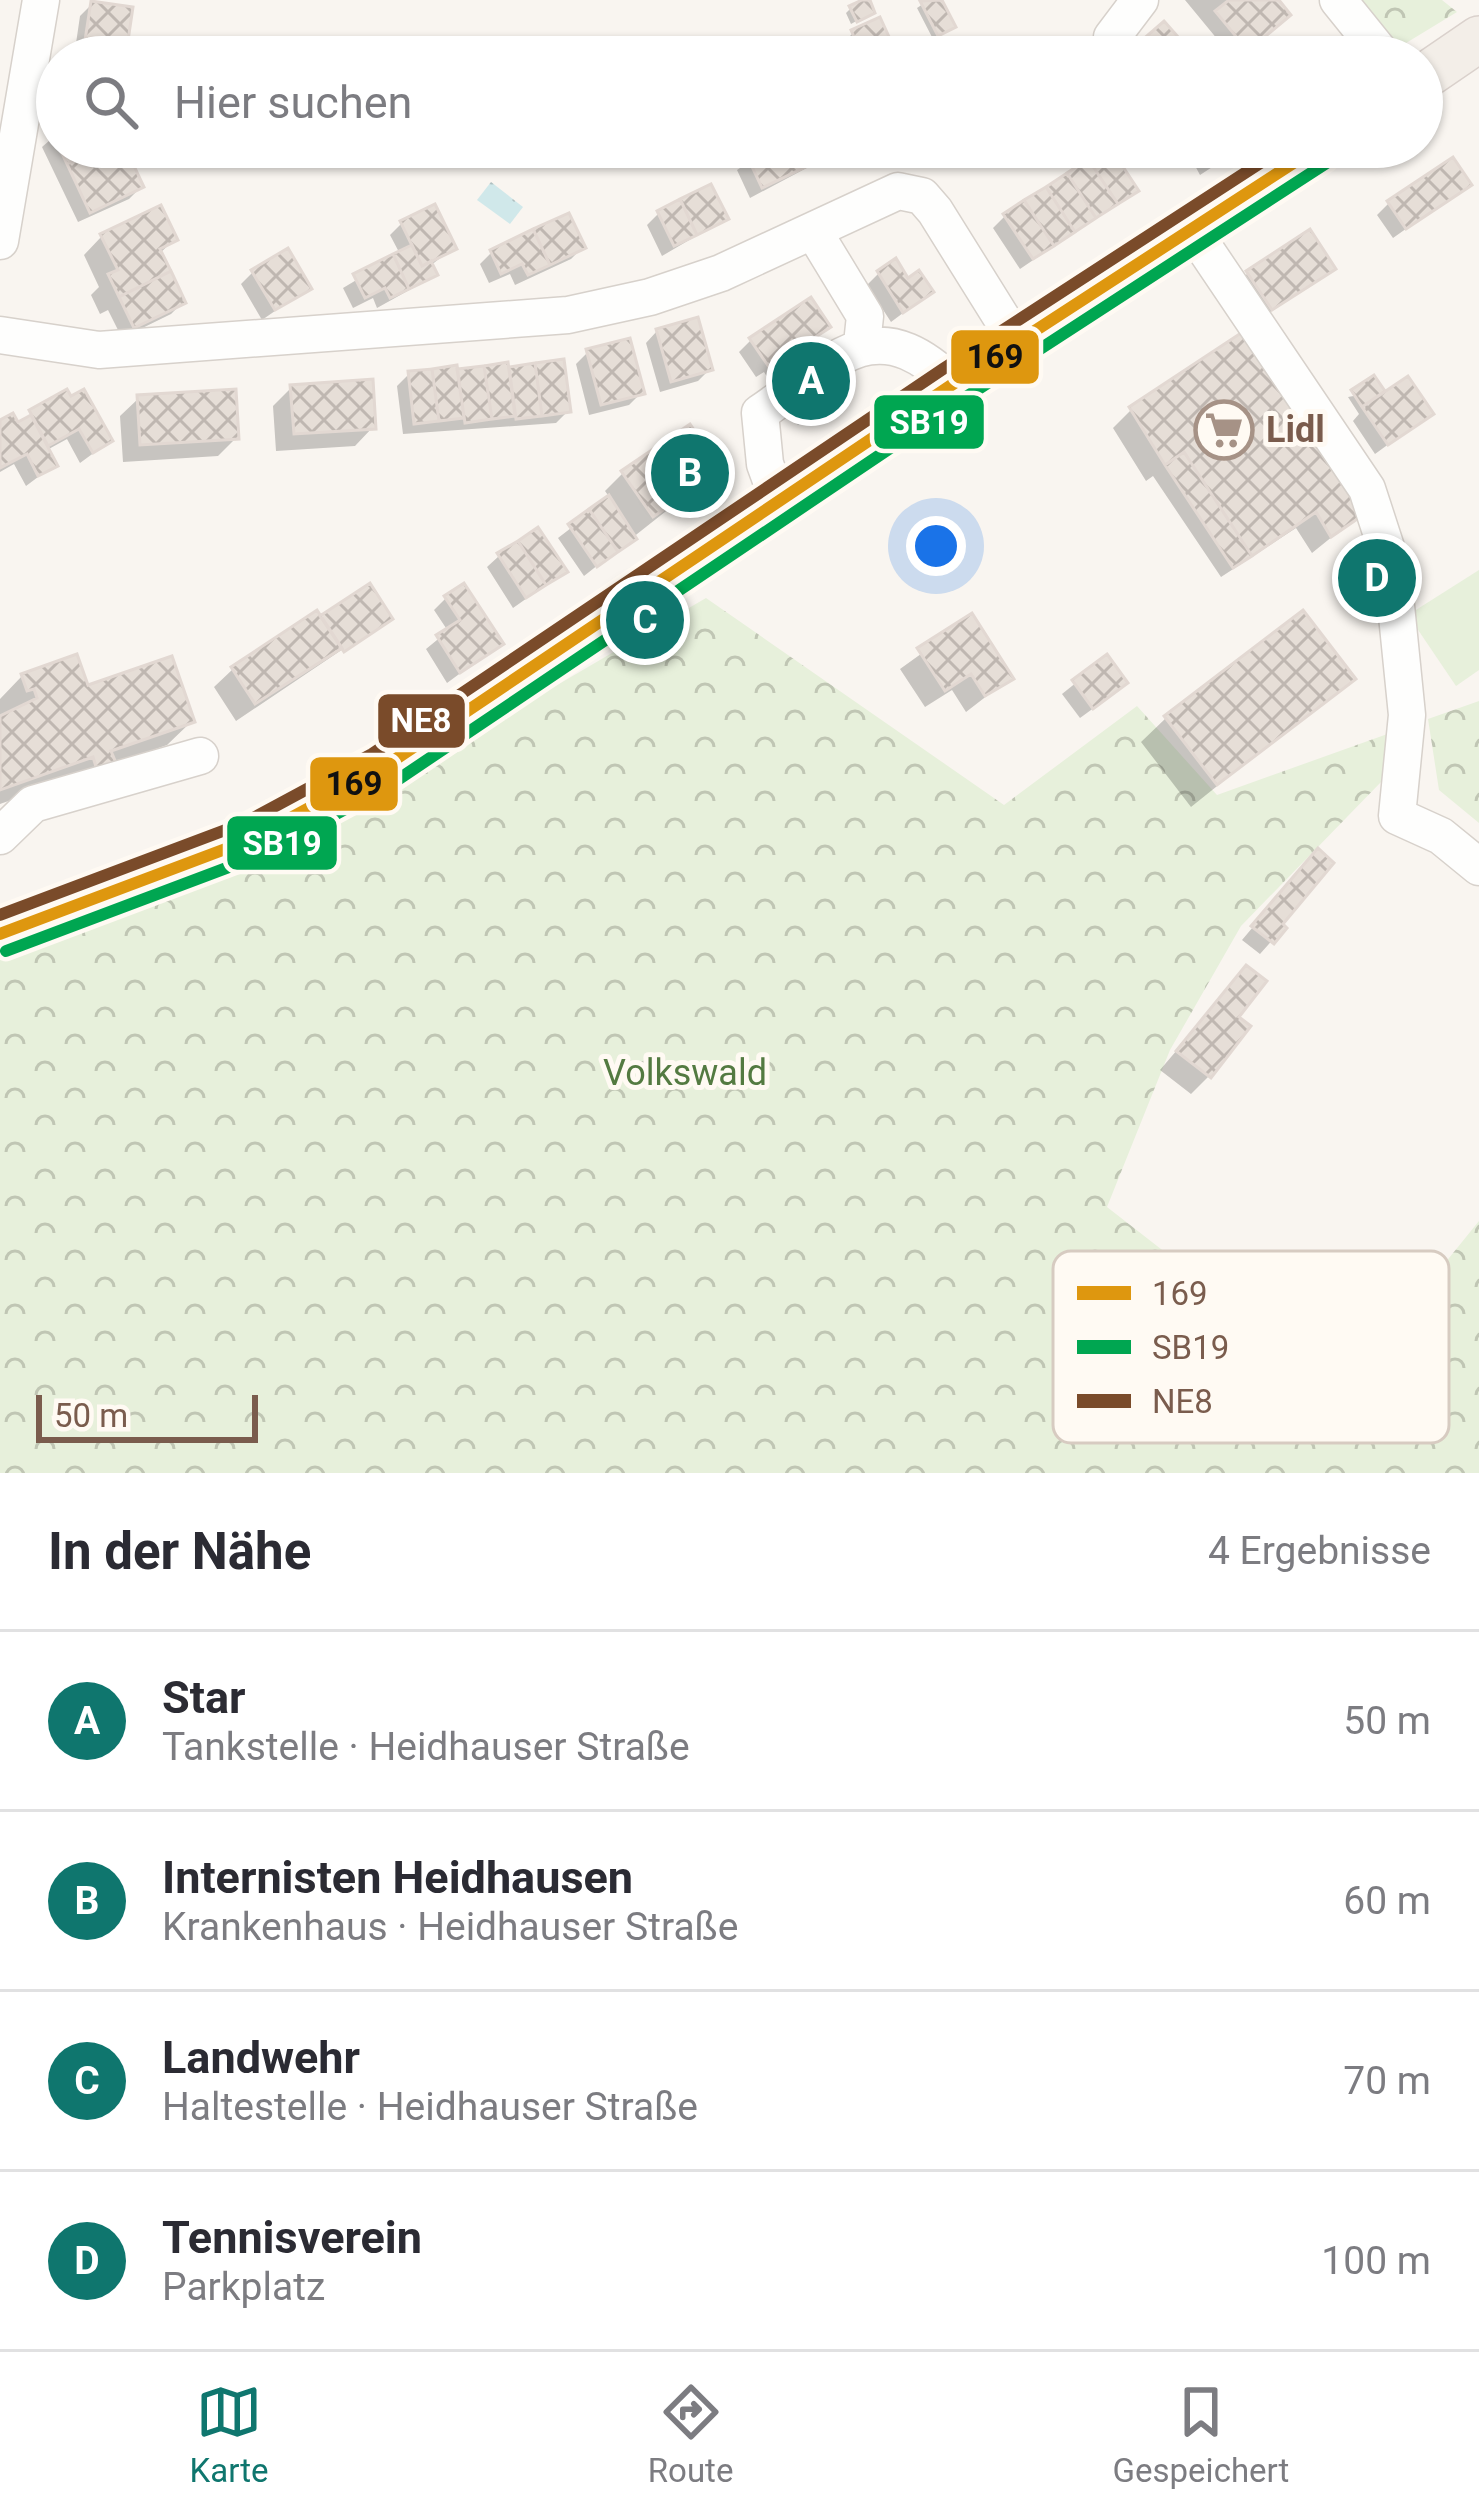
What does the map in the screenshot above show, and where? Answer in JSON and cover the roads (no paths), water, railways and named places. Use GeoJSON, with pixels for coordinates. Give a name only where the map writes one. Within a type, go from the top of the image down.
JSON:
{"type":"FeatureCollection","features":[{"type":"Feature","properties":{"kind":"main road"},"geometry":{"type":"LineString","coordinates":[[1443,69],[1473,57]]}},
{"type":"Feature","properties":{"kind":"main road"},"geometry":{"type":"LineString","coordinates":[[0,934],[251,839],[381,769],[780,505],[953,384],[1286,168]]}},
{"type":"Feature","properties":{"kind":"street"},"geometry":{"type":"LineString","coordinates":[[0,241],[41,0]]}},
{"type":"Feature","properties":{"kind":"street"},"geometry":{"type":"LineString","coordinates":[[1113,36],[1140,0]]}},
{"type":"Feature","properties":{"kind":"street"},"geometry":{"type":"LineString","coordinates":[[1338,0],[1367,36]]}},
{"type":"Feature","properties":{"kind":"street"},"geometry":{"type":"LineString","coordinates":[[0,335],[99,350],[568,315],[686,285],[898,191],[922,196],[1018,344]]}},
{"type":"Feature","properties":{"kind":"street"},"geometry":{"type":"LineString","coordinates":[[1192,231],[1366,489],[1392,566],[1407,715],[1397,816],[1442,836],[1479,867]]}},
{"type":"Feature","properties":{"kind":"street"},"geometry":{"type":"LineString","coordinates":[[814,232],[865,316],[862,344]]}},
{"type":"Feature","properties":{"kind":"street"},"geometry":{"type":"LineString","coordinates":[[780,505],[764,464],[760,413],[862,344],[906,348],[953,384]]}},
{"type":"Feature","properties":{"kind":"street"},"geometry":{"type":"LineString","coordinates":[[0,836],[33,805],[200,756]]}},
{"type":"Feature","properties":{"kind":"water"},"geometry":{"type":"Polygon","coordinates":[[[491,182],[523,207],[510,224],[477,200],[491,182]]]}},
{"type":"Feature","properties":{"kind":"place","name":"Star"},"geometry":{"type":"Point","coordinates":[811,381]}},
{"type":"Feature","properties":{"kind":"place","name":"Lidl"},"geometry":{"type":"Point","coordinates":[1224,430]}},
{"type":"Feature","properties":{"kind":"place","name":"Internisten Heidhausen"},"geometry":{"type":"Point","coordinates":[690,473]}},
{"type":"Feature","properties":{"kind":"place","name":"Tennisverein"},"geometry":{"type":"Point","coordinates":[1377,578]}},
{"type":"Feature","properties":{"kind":"place","name":"Landwehr"},"geometry":{"type":"Point","coordinates":[645,620]}},
{"type":"Feature","properties":{"kind":"park label","name":"Volkswald"},"geometry":{"type":"Point","coordinates":[685,1073]}}]}
